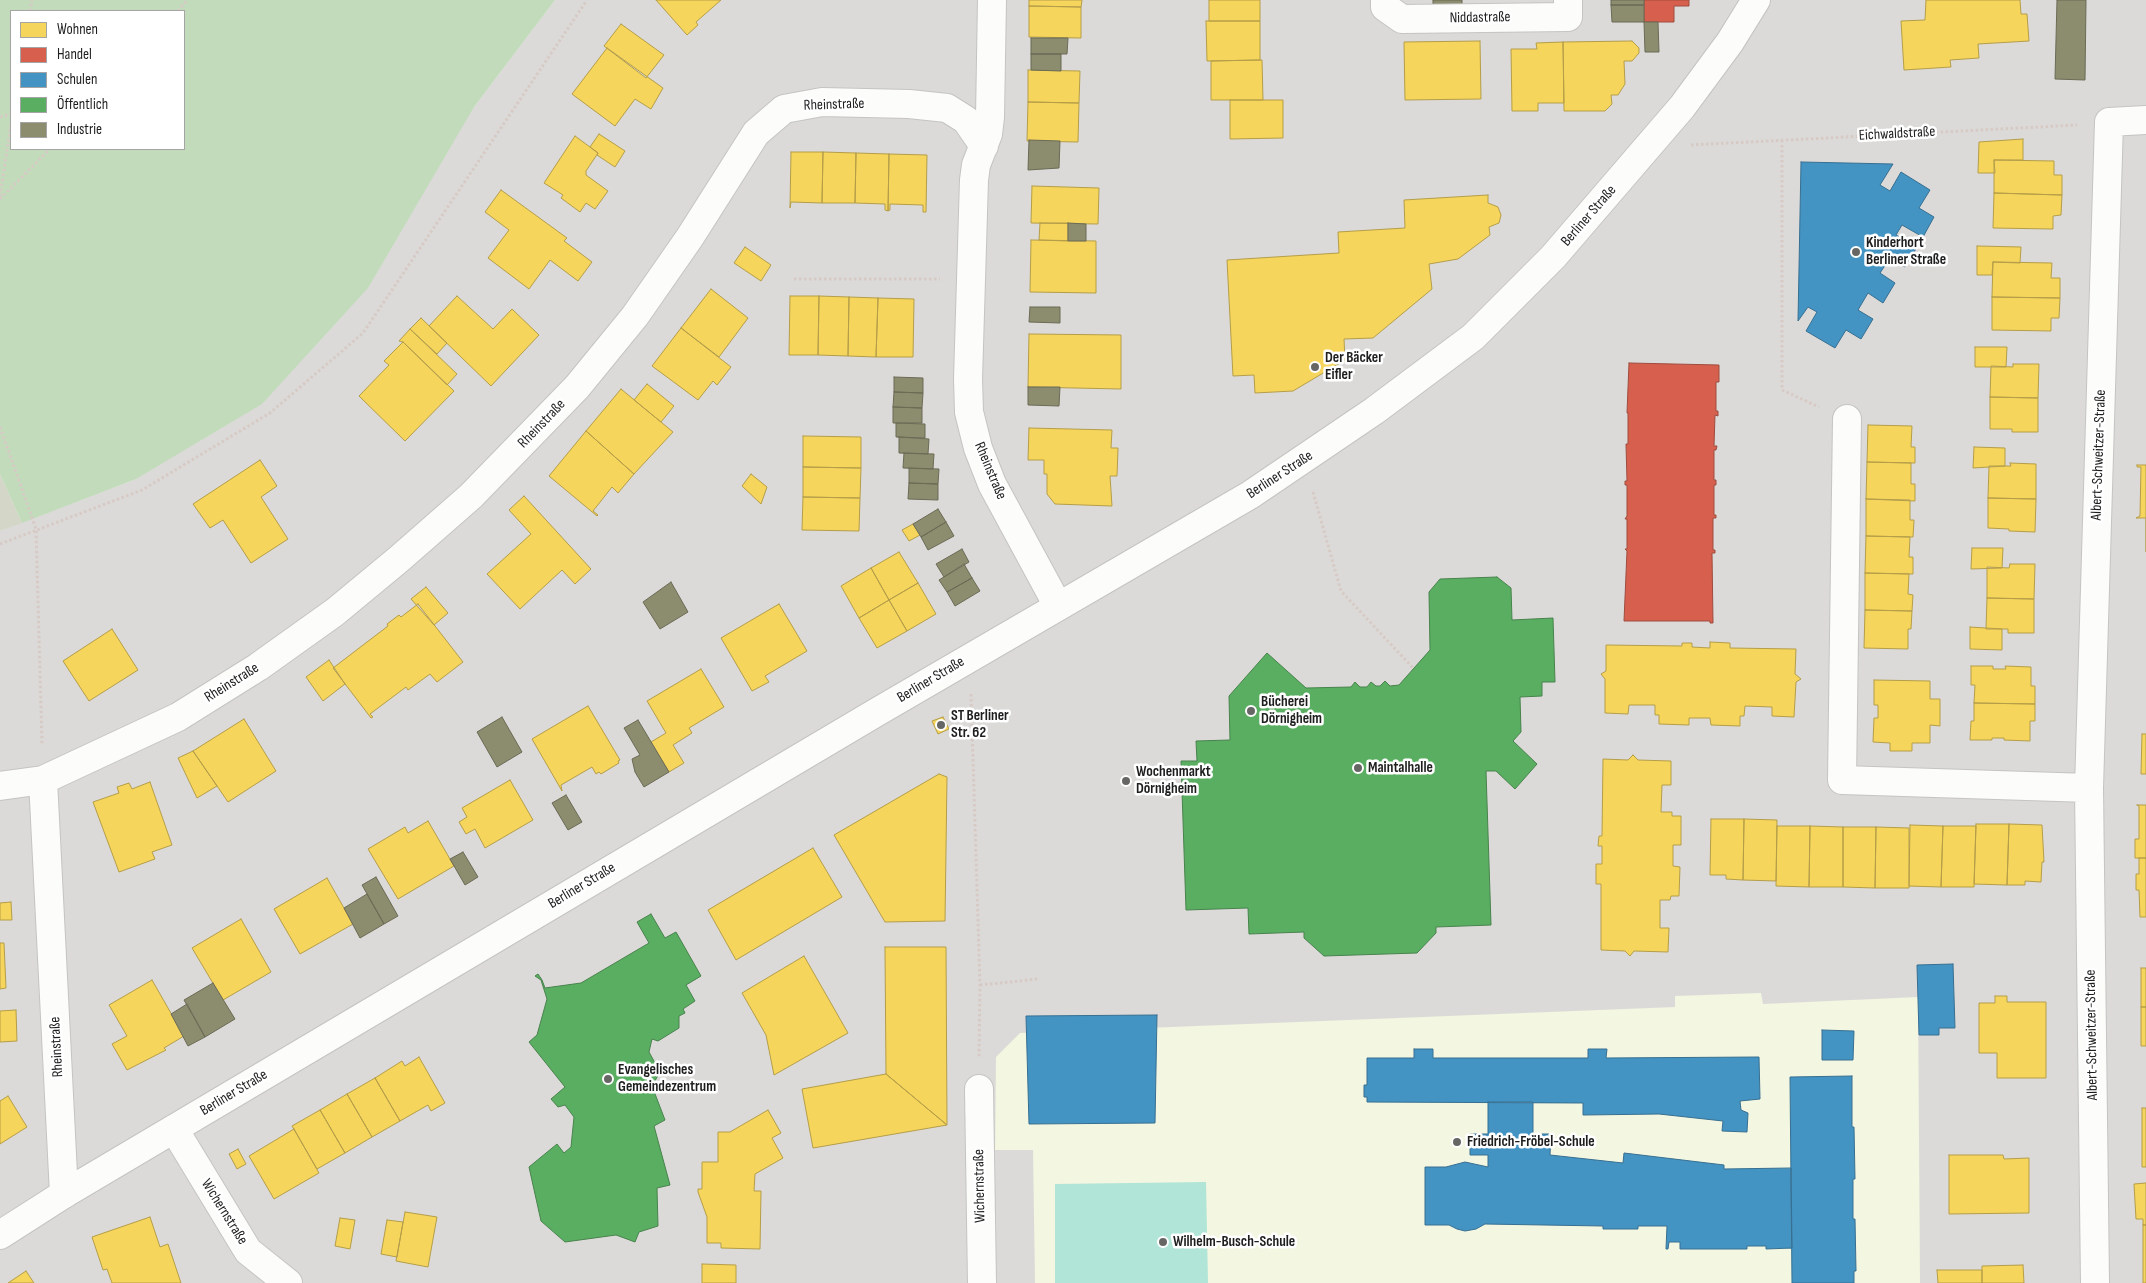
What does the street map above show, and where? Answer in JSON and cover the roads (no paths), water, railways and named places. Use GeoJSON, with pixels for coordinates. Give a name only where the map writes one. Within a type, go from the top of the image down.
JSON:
{"type":"FeatureCollection","features":[{"type":"Feature","properties":{"kind":"street","name":"Rheinstraße"},"geometry":{"type":"LineString","coordinates":[[992,0],[990,117],[988,134],[976,165],[974,180],[970,279],[969,412],[978,448],[992,484],[1058,606]]}},
{"type":"Feature","properties":{"kind":"street","name":"Niddastraße"},"geometry":{"type":"LineString","coordinates":[[1385,0],[1385,7],[1402,19],[1568,17],[1568,0]]}},
{"type":"Feature","properties":{"kind":"street","name":"Berliner Straße"},"geometry":{"type":"LineString","coordinates":[[0,1235],[174,1128],[972,656],[1250,495],[1374,411],[1473,337],[1553,257],[1693,93],[1730,42],[1756,0]]}},
{"type":"Feature","properties":{"kind":"street","name":"Rheinstraße"},"geometry":{"type":"LineString","coordinates":[[0,786],[43,780],[178,717],[258,667],[335,612],[471,496],[577,387],[635,316],[690,237],[756,133],[784,110],[822,102],[909,104],[947,108],[966,120],[984,146]]}},
{"type":"Feature","properties":{"kind":"street","name":"Albert-Schweitzer-Straße"},"geometry":{"type":"LineString","coordinates":[[2095,1283],[2089,788],[2109,122],[2146,120]]}},
{"type":"Feature","properties":{"kind":"street"},"geometry":{"type":"LineString","coordinates":[[1847,419],[1842,780],[2089,788]]}},
{"type":"Feature","properties":{"kind":"street","name":"Rheinstraße"},"geometry":{"type":"LineString","coordinates":[[43,780],[64,1194]]}},
{"type":"Feature","properties":{"kind":"street","name":"Wichernstraße"},"geometry":{"type":"LineString","coordinates":[[979,1089],[982,1283]]}},
{"type":"Feature","properties":{"kind":"street","name":"Wichernstraße"},"geometry":{"type":"LineString","coordinates":[[174,1128],[248,1251],[288,1283]]}},
{"type":"Feature","properties":{"kind":"place","name":"Kinderhort Berliner Straße"},"geometry":{"type":"Point","coordinates":[1856,252]}},
{"type":"Feature","properties":{"kind":"place","name":"Der Bäcker Eifler"},"geometry":{"type":"Point","coordinates":[1315,367]}},
{"type":"Feature","properties":{"kind":"place","name":"Bücherei Dörnigheim"},"geometry":{"type":"Point","coordinates":[1251,711]}},
{"type":"Feature","properties":{"kind":"place","name":"ST Berliner Str. 62"},"geometry":{"type":"Point","coordinates":[941,725]}},
{"type":"Feature","properties":{"kind":"place","name":"Maintalhalle"},"geometry":{"type":"Point","coordinates":[1358,768]}},
{"type":"Feature","properties":{"kind":"place","name":"Wochenmarkt Dörnigheim"},"geometry":{"type":"Point","coordinates":[1126,781]}},
{"type":"Feature","properties":{"kind":"place","name":"Evangelisches Gemeindezentrum"},"geometry":{"type":"Point","coordinates":[608,1079]}},
{"type":"Feature","properties":{"kind":"place","name":"Friedrich-Fröbel-Schule"},"geometry":{"type":"Point","coordinates":[1457,1142]}},
{"type":"Feature","properties":{"kind":"place","name":"Wilhelm-Busch-Schule"},"geometry":{"type":"Point","coordinates":[1163,1242]}}]}
